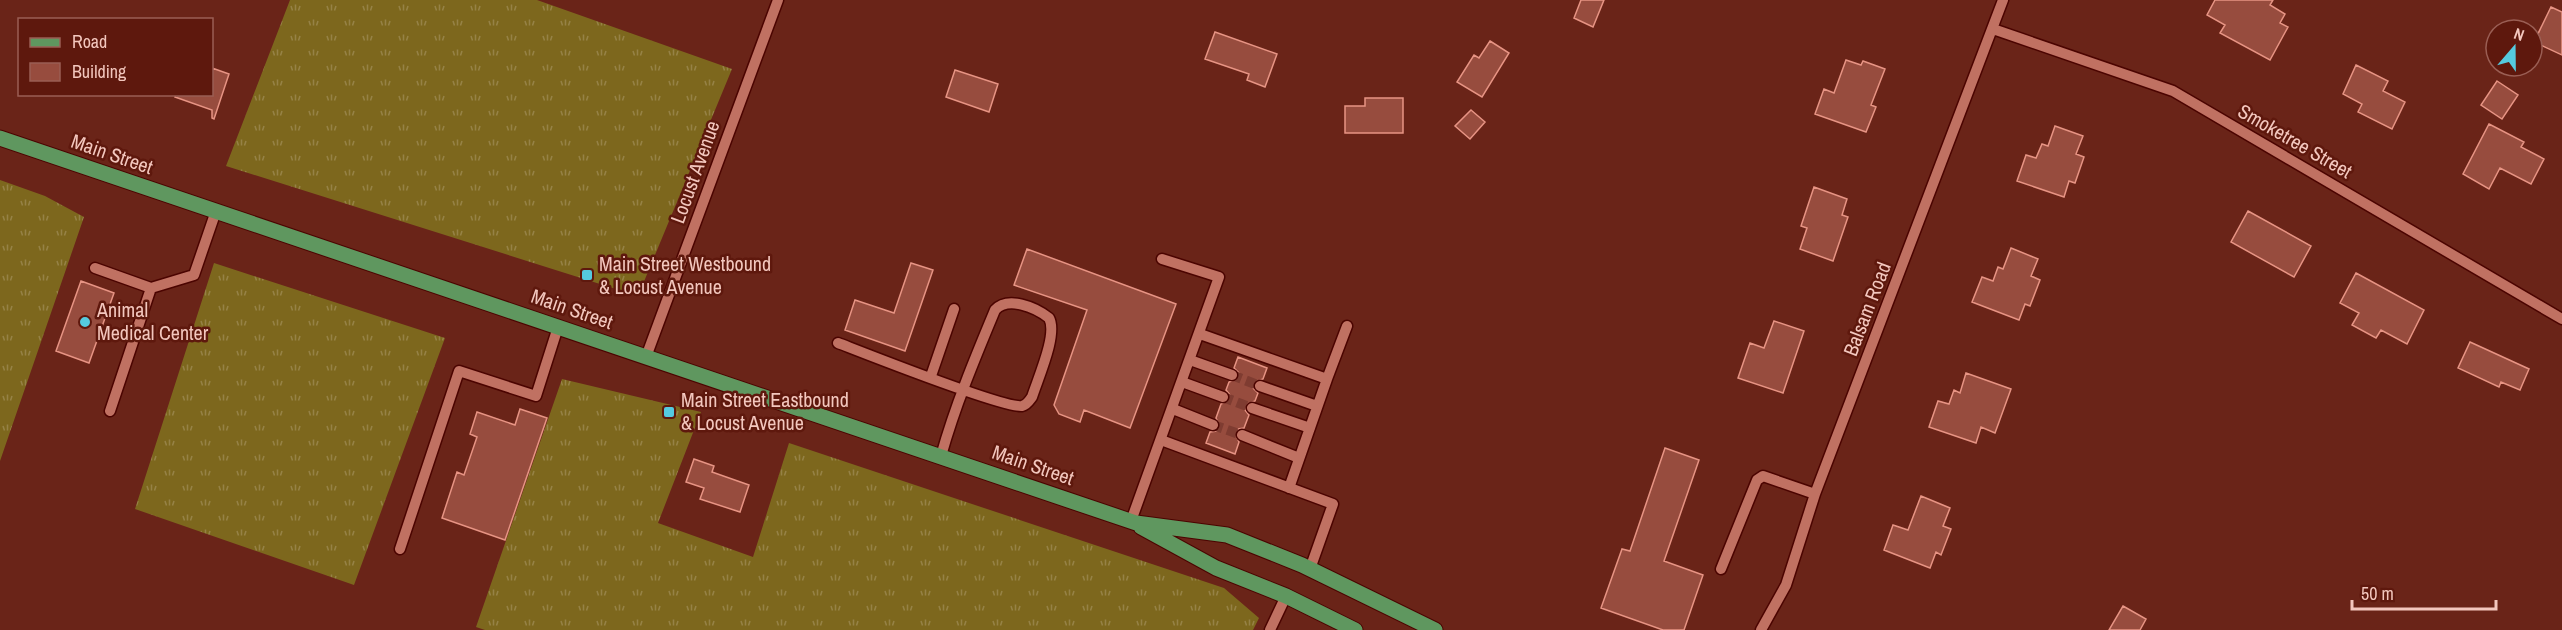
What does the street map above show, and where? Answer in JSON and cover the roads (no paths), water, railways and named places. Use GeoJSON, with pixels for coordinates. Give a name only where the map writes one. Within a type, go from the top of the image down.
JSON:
{"type":"FeatureCollection","features":[{"type":"Feature","properties":{"kind":"main road","name":"Main Street"},"geometry":{"type":"LineString","coordinates":[[0,138],[1131,521],[1216,568],[1286,596],[1355,630]]}},
{"type":"Feature","properties":{"kind":"main road","name":"Main Street"},"geometry":{"type":"LineString","coordinates":[[1131,521],[1227,535],[1310,569],[1435,630]]}},
{"type":"Feature","properties":{"kind":"street","name":"Locust Avenue"},"geometry":{"type":"LineString","coordinates":[[646,357],[778,0]]}},
{"type":"Feature","properties":{"kind":"street","name":"Balsam Road"},"geometry":{"type":"LineString","coordinates":[[1761,630],[1786,585],[1815,494],[2003,0]]}},
{"type":"Feature","properties":{"kind":"street","name":"Smoketree Street"},"geometry":{"type":"LineString","coordinates":[[1993,29],[2173,91],[2562,319]]}},
{"type":"Feature","properties":{"kind":"street"},"geometry":{"type":"LineString","coordinates":[[95,268],[152,288],[194,275],[216,211]]}},
{"type":"Feature","properties":{"kind":"street"},"geometry":{"type":"LineString","coordinates":[[1131,521],[1220,277],[1162,259]]}},
{"type":"Feature","properties":{"kind":"street"},"geometry":{"type":"LineString","coordinates":[[110,411],[152,288]]}},
{"type":"Feature","properties":{"kind":"street"},"geometry":{"type":"LineString","coordinates":[[838,343],[931,376],[964,388],[1009,404],[1022,406],[1029,402],[1051,337],[1053,325],[1050,318],[1009,302],[1001,303],[994,310],[964,388],[941,456]]}},
{"type":"Feature","properties":{"kind":"street"},"geometry":{"type":"LineString","coordinates":[[931,376],[954,309]]}},
{"type":"Feature","properties":{"kind":"street"},"geometry":{"type":"LineString","coordinates":[[1289,488],[1347,326]]}},
{"type":"Feature","properties":{"kind":"street"},"geometry":{"type":"LineString","coordinates":[[400,549],[459,371],[536,396],[558,327]]}},
{"type":"Feature","properties":{"kind":"street"},"geometry":{"type":"LineString","coordinates":[[1200,334],[1327,379]]}},
{"type":"Feature","properties":{"kind":"street"},"geometry":{"type":"LineString","coordinates":[[1190,360],[1232,375]]}},
{"type":"Feature","properties":{"kind":"street"},"geometry":{"type":"LineString","coordinates":[[1182,382],[1223,397]]}},
{"type":"Feature","properties":{"kind":"street"},"geometry":{"type":"LineString","coordinates":[[1260,386],[1317,406]]}},
{"type":"Feature","properties":{"kind":"street"},"geometry":{"type":"LineString","coordinates":[[1252,408],[1310,428]]}},
{"type":"Feature","properties":{"kind":"street"},"geometry":{"type":"LineString","coordinates":[[1173,409],[1213,425]]}},
{"type":"Feature","properties":{"kind":"street"},"geometry":{"type":"LineString","coordinates":[[1242,435],[1299,458]]}},
{"type":"Feature","properties":{"kind":"street"},"geometry":{"type":"LineString","coordinates":[[1161,440],[1333,504],[1310,569]]}},
{"type":"Feature","properties":{"kind":"street"},"geometry":{"type":"LineString","coordinates":[[1721,569],[1756,480],[1763,476],[1815,494]]}},
{"type":"Feature","properties":{"kind":"street"},"geometry":{"type":"LineString","coordinates":[[1270,630],[1286,596]]}},
{"type":"Feature","properties":{"kind":"tunnel"},"geometry":{"type":"LineString","coordinates":[[1232,375],[1260,386]]}},
{"type":"Feature","properties":{"kind":"tunnel"},"geometry":{"type":"LineString","coordinates":[[1223,397],[1252,408]]}},
{"type":"Feature","properties":{"kind":"tunnel"},"geometry":{"type":"LineString","coordinates":[[1213,425],[1242,435]]}},
{"type":"Feature","properties":{"kind":"place","name":"Main Street Westbound & Locust Avenue"},"geometry":{"type":"Point","coordinates":[587,275]}},
{"type":"Feature","properties":{"kind":"place","name":"Animal Medical Center"},"geometry":{"type":"Point","coordinates":[85,322]}},
{"type":"Feature","properties":{"kind":"place","name":"Main Street Eastbound & Locust Avenue"},"geometry":{"type":"Point","coordinates":[669,412]}}]}
